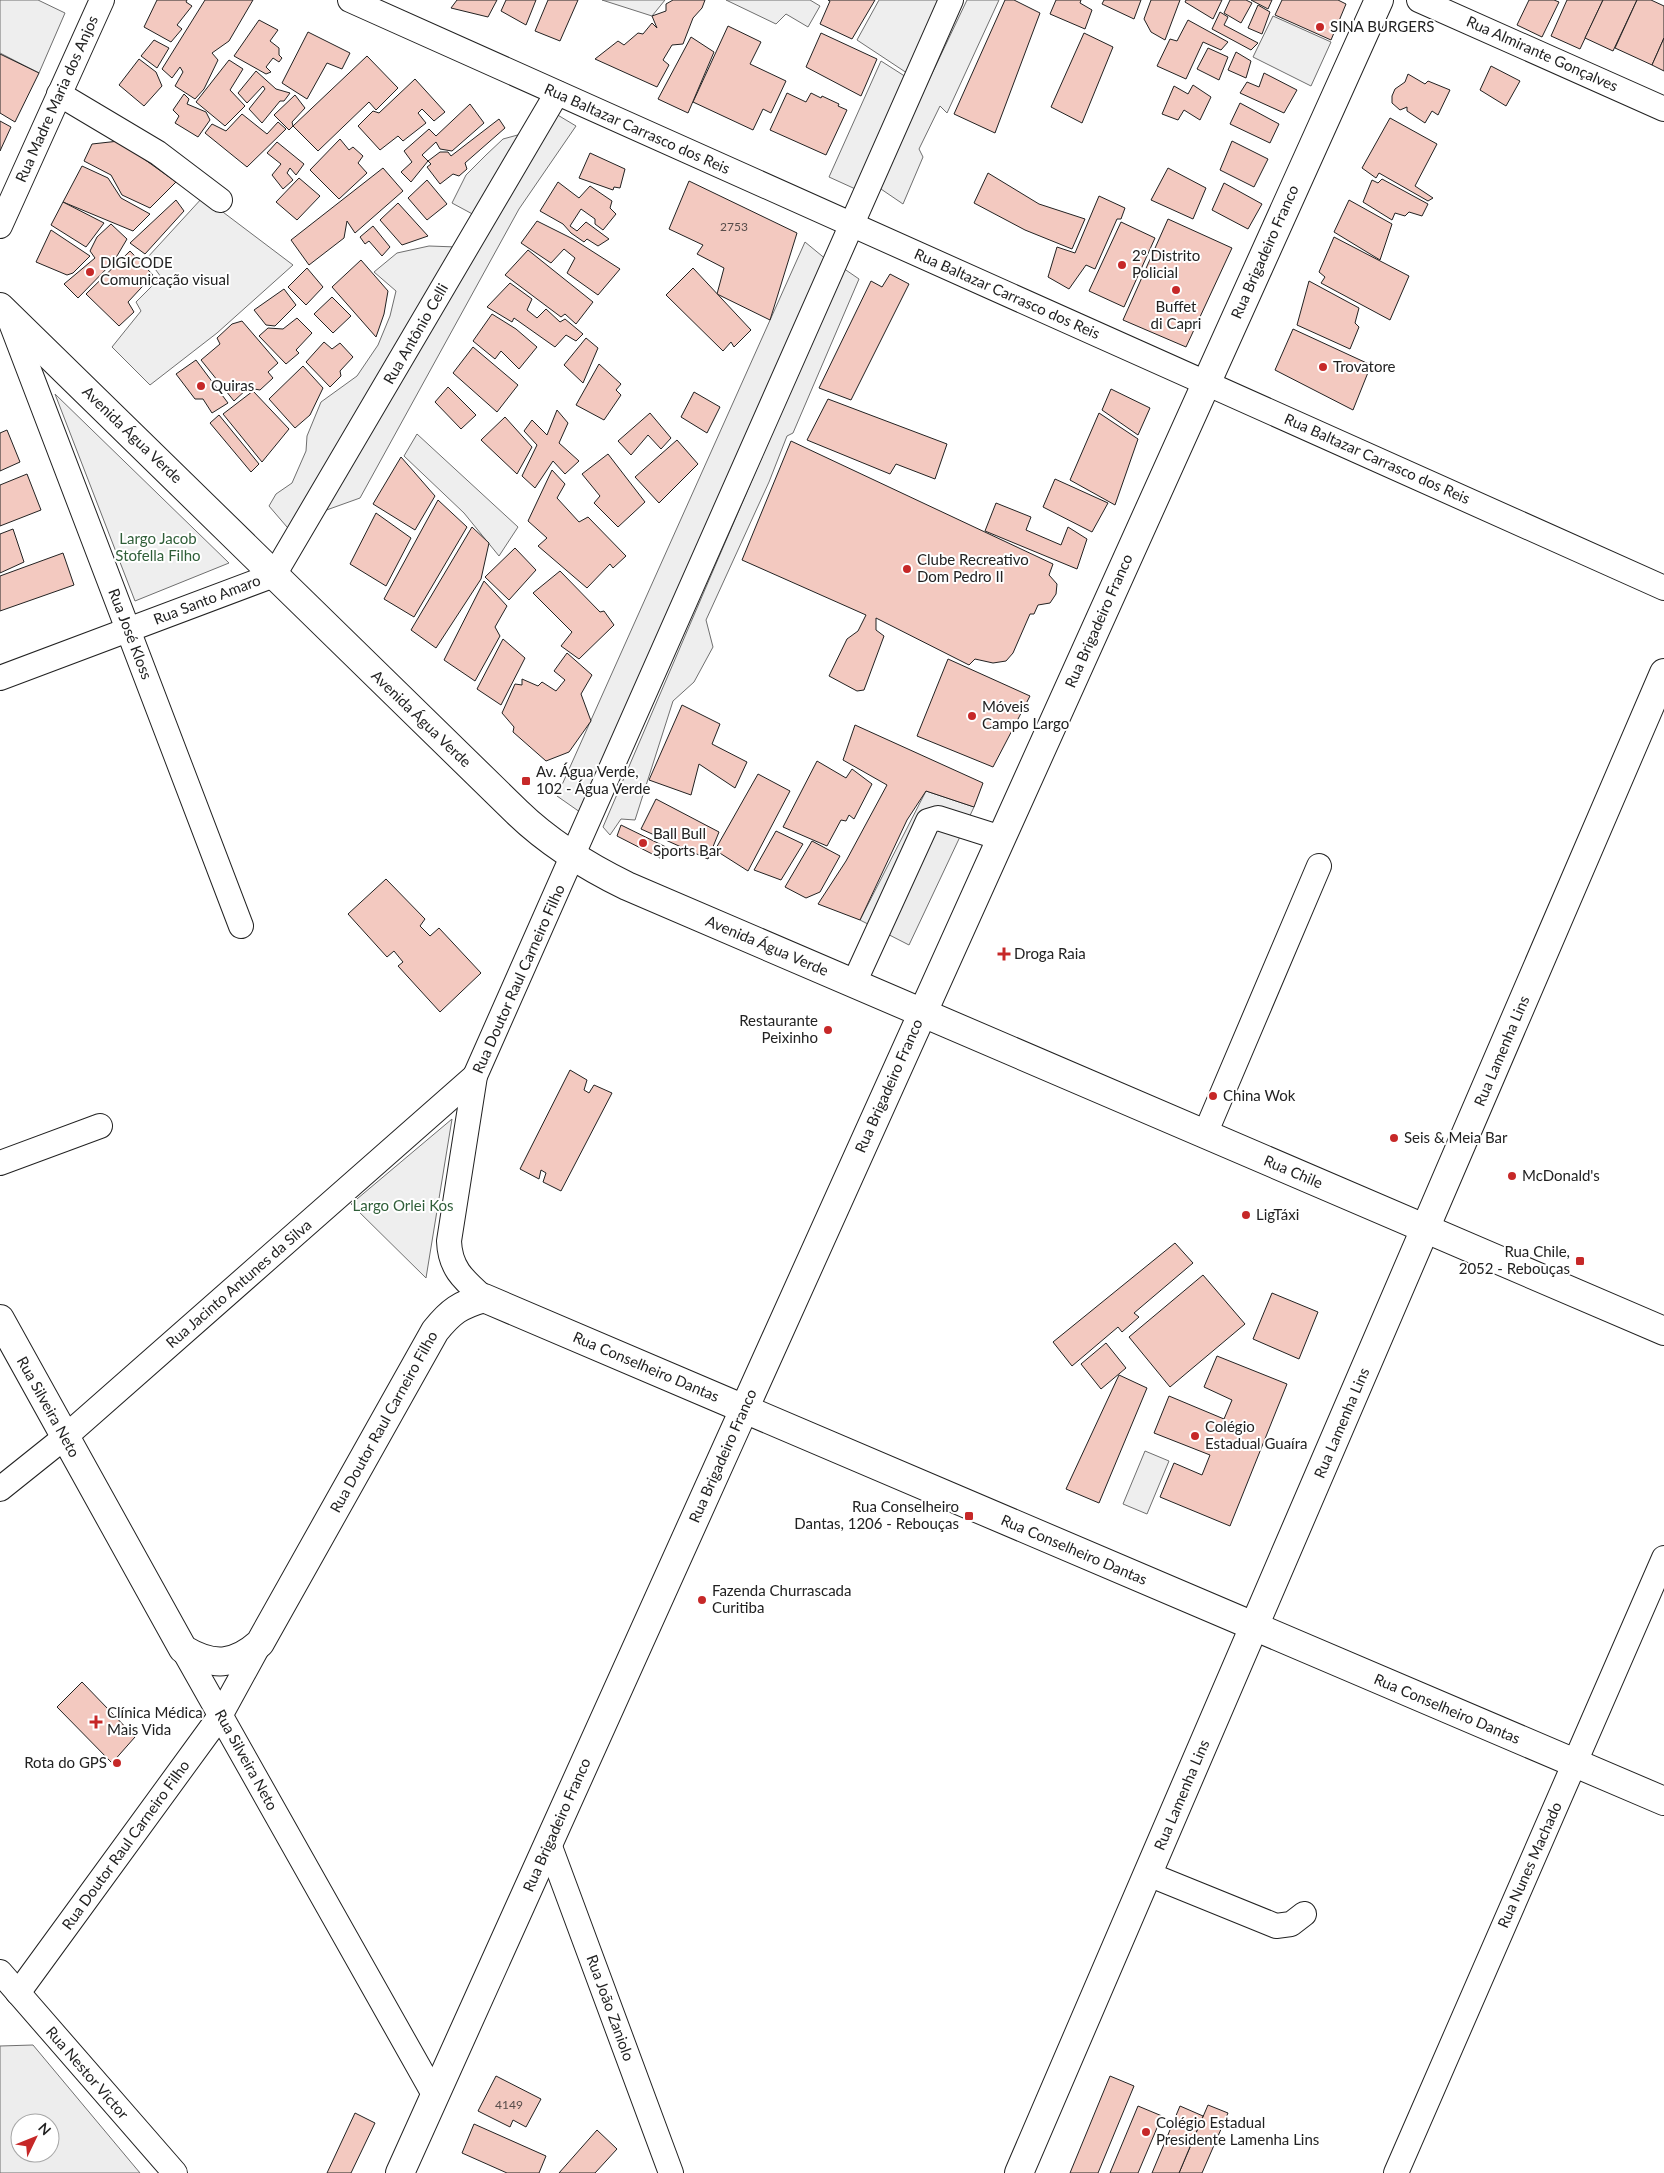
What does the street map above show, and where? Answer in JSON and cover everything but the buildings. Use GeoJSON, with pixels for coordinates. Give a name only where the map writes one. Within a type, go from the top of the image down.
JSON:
{"type":"FeatureCollection","features":[{"type":"Feature","properties":{"kind":"main road","name":"Rua Brigadeiro Franco"},"geometry":{"type":"LineString","coordinates":[[400,2173],[1379,0]]}},
{"type":"Feature","properties":{"kind":"main road","name":"Avenida Água Verde"},"geometry":{"type":"LineString","coordinates":[[4,310],[522,818],[552,844],[572,857],[627,886],[923,1013]]}},
{"type":"Feature","properties":{"kind":"main road","name":"Rua Lamenha Lins"},"geometry":{"type":"LineString","coordinates":[[1019,2173],[1664,673]]}},
{"type":"Feature","properties":{"kind":"main road","name":"Rua Chile"},"geometry":{"type":"LineString","coordinates":[[923,1013],[1664,1331]]}},
{"type":"Feature","properties":{"kind":"main road","name":"Rua Conselheiro Dantas"},"geometry":{"type":"LineString","coordinates":[[484,1298],[1664,1801]]}},
{"type":"Feature","properties":{"kind":"main road","name":"Rua Doutor Raul Carneiro Filho"},"geometry":{"type":"LineString","coordinates":[[183,1649],[198,1658],[214,1662],[231,1661],[247,1654],[260,1643],[435,1330],[448,1314],[463,1304],[484,1298]]}},
{"type":"Feature","properties":{"kind":"main road","name":"Rua Silveira Neto"},"geometry":{"type":"LineString","coordinates":[[0,1319],[183,1649]]}},
{"type":"Feature","properties":{"kind":"street","name":"Rua Madre Maria dos Anjos"},"geometry":{"type":"LineString","coordinates":[[0,226],[102,0]]}},
{"type":"Feature","properties":{"kind":"street","name":"Rua Baltazar Carrasco dos Reis"},"geometry":{"type":"LineString","coordinates":[[350,0],[1664,588]]}},
{"type":"Feature","properties":{"kind":"street","name":"Rua Doutor Raul Carneiro Filho"},"geometry":{"type":"LineString","coordinates":[[484,1298],[456,1270],[449,1256],[475,1076],[951,0]]}},
{"type":"Feature","properties":{"kind":"street","name":"Rua Almirante Gonçalves"},"geometry":{"type":"LineString","coordinates":[[1419,0],[1664,109]]}},
{"type":"Feature","properties":{"kind":"street","name":"Rua Antônio Celli"},"geometry":{"type":"LineString","coordinates":[[274,575],[557,93]]}},
{"type":"Feature","properties":{"kind":"street"},"geometry":{"type":"LineString","coordinates":[[59,94],[158,153],[220,200]]}},
{"type":"Feature","properties":{"kind":"street","name":"Rua José Kloss"},"geometry":{"type":"LineString","coordinates":[[4,310],[241,926]]}},
{"type":"Feature","properties":{"kind":"street","name":"Rua Santo Amaro"},"geometry":{"type":"LineString","coordinates":[[0,678],[274,575]]}},
{"type":"Feature","properties":{"kind":"street"},"geometry":{"type":"LineString","coordinates":[[854,983],[928,821],[938,818],[1002,838]]}},
{"type":"Feature","properties":{"kind":"street"},"geometry":{"type":"LineString","coordinates":[[1205,1134],[1319,866]]}},
{"type":"Feature","properties":{"kind":"street","name":"Rua Jacinto Antunes da Silva"},"geometry":{"type":"LineString","coordinates":[[0,1489],[65,1437],[475,1076]]}},
{"type":"Feature","properties":{"kind":"street"},"geometry":{"type":"LineString","coordinates":[[0,1163],[100,1126]]}},
{"type":"Feature","properties":{"kind":"street","name":"Rua Nunes Machado"},"geometry":{"type":"LineString","coordinates":[[1396,2173],[1664,1558]]}},
{"type":"Feature","properties":{"kind":"street","name":"Rua Doutor Raul Carneiro Filho"},"geometry":{"type":"LineString","coordinates":[[9,1996],[220,1716],[260,1643]]}},
{"type":"Feature","properties":{"kind":"street","name":"Rua Silveira Neto"},"geometry":{"type":"LineString","coordinates":[[183,1649],[435,2096]]}},
{"type":"Feature","properties":{"kind":"street","name":"Rua João Zaniolo"},"geometry":{"type":"LineString","coordinates":[[549,1844],[671,2173]]}},
{"type":"Feature","properties":{"kind":"street"},"geometry":{"type":"LineString","coordinates":[[1148,1874],[1276,1926],[1291,1924],[1304,1914]]}},
{"type":"Feature","properties":{"kind":"street","name":"Rua Nestor Victor"},"geometry":{"type":"LineString","coordinates":[[0,1972],[9,1996],[175,2173]]}},
{"type":"Feature","properties":{"kind":"green space"},"geometry":{"type":"Polygon","coordinates":[[[0,0],[38,0],[65,13],[39,73],[0,53],[0,0]]]}},
{"type":"Feature","properties":{"kind":"green space"},"geometry":{"type":"Polygon","coordinates":[[[602,0],[665,0],[652,16],[602,0]]]}},
{"type":"Feature","properties":{"kind":"green space"},"geometry":{"type":"Polygon","coordinates":[[[726,0],[810,0],[820,6],[808,27],[786,14],[776,24],[726,0]]]}},
{"type":"Feature","properties":{"kind":"green space"},"geometry":{"type":"Polygon","coordinates":[[[879,0],[953,0],[916,79],[857,40],[879,0]]]}},
{"type":"Feature","properties":{"kind":"green space"},"geometry":{"type":"Polygon","coordinates":[[[967,0],[999,0],[947,113],[940,106],[919,149],[923,157],[903,204],[878,187],[967,0]]]}},
{"type":"Feature","properties":{"kind":"green space"},"geometry":{"type":"Polygon","coordinates":[[[1273,16],[1331,42],[1311,86],[1253,57],[1273,16]]]}},
{"type":"Feature","properties":{"kind":"green space"},"geometry":{"type":"Polygon","coordinates":[[[881,61],[914,82],[862,192],[829,177],[881,61]]]}},
{"type":"Feature","properties":{"kind":"green space"},"geometry":{"type":"Polygon","coordinates":[[[556,114],[576,126],[519,209],[360,498],[321,512],[556,114]]]}},
{"type":"Feature","properties":{"kind":"green space"},"geometry":{"type":"Polygon","coordinates":[[[525,133],[478,217],[452,203],[466,175],[486,155],[503,139],[525,133]]]}},
{"type":"Feature","properties":{"kind":"green space"},"geometry":{"type":"Polygon","coordinates":[[[203,197],[293,265],[217,333],[150,385],[112,347],[141,311],[136,302],[161,277],[147,258],[203,197]]]}},
{"type":"Feature","properties":{"kind":"green space"},"geometry":{"type":"Polygon","coordinates":[[[805,242],[833,265],[597,824],[557,796],[805,242]]]}},
{"type":"Feature","properties":{"kind":"green space"},"geometry":{"type":"Polygon","coordinates":[[[429,246],[457,247],[293,534],[269,506],[276,494],[292,483],[306,451],[307,436],[321,402],[357,376],[378,345],[390,316],[396,291],[374,272],[397,253],[429,246]]]}},
{"type":"Feature","properties":{"kind":"green space"},"geometry":{"type":"Polygon","coordinates":[[[843,268],[859,279],[793,433],[787,436],[769,482],[706,620],[713,647],[694,682],[673,701],[635,820],[621,819],[610,835],[603,827],[843,268]]]}},
{"type":"Feature","properties":{"kind":"green space","name":"Largo Jacob Stofella Filho"},"geometry":{"type":"Polygon","coordinates":[[[55,394],[229,563],[135,601],[55,394]]]}},
{"type":"Feature","properties":{"kind":"green space"},"geometry":{"type":"Polygon","coordinates":[[[417,434],[518,527],[499,556],[464,513],[404,456],[417,434]]]}},
{"type":"Feature","properties":{"kind":"green space","name":"Largo Orlei Kos"},"geometry":{"type":"Polygon","coordinates":[[[452,1119],[426,1278],[351,1204],[452,1119]]]}},
{"type":"Feature","properties":{"kind":"green space"},"geometry":{"type":"Polygon","coordinates":[[[1145,1451],[1169,1461],[1147,1514],[1123,1504],[1145,1451]]]}},
{"type":"Feature","properties":{"kind":"shaded area"},"geometry":{"type":"Polygon","coordinates":[[[926,791],[974,807],[909,945],[860,920],[926,791]]]}},
{"type":"Feature","properties":{"kind":"shaded area"},"geometry":{"type":"Polygon","coordinates":[[[33,2045],[140,2173],[0,2173],[0,2046],[33,2045]]]}},
{"type":"Feature","properties":{"kind":"place","name":"SINA BURGERS"},"geometry":{"type":"Point","coordinates":[1320,27]}},
{"type":"Feature","properties":{"kind":"place","name":"2º Distrito Policial"},"geometry":{"type":"Point","coordinates":[1122,265]}},
{"type":"Feature","properties":{"kind":"place","name":"DIGICODE Comunicação visual"},"geometry":{"type":"Point","coordinates":[90,272]}},
{"type":"Feature","properties":{"kind":"place","name":"Buffet di Capri"},"geometry":{"type":"Point","coordinates":[1176,290]}},
{"type":"Feature","properties":{"kind":"place","name":"Trovatore"},"geometry":{"type":"Point","coordinates":[1323,367]}},
{"type":"Feature","properties":{"kind":"place","name":"Quiras"},"geometry":{"type":"Point","coordinates":[201,386]}},
{"type":"Feature","properties":{"kind":"place","name":"Clube Recreativo Dom Pedro II"},"geometry":{"type":"Point","coordinates":[907,569]}},
{"type":"Feature","properties":{"kind":"place","name":"Móveis Campo Largo"},"geometry":{"type":"Point","coordinates":[972,716]}},
{"type":"Feature","properties":{"kind":"place","name":"Av. Água Verde, 102 - Água Verde"},"geometry":{"type":"Point","coordinates":[526,781]}},
{"type":"Feature","properties":{"kind":"place","name":"Ball Bull Sports Bar"},"geometry":{"type":"Point","coordinates":[643,843]}},
{"type":"Feature","properties":{"kind":"place","name":"Droga Raia"},"geometry":{"type":"Point","coordinates":[1004,954]}},
{"type":"Feature","properties":{"kind":"place","name":"Restaurante Peixinho"},"geometry":{"type":"Point","coordinates":[828,1030]}},
{"type":"Feature","properties":{"kind":"place","name":"China Wok"},"geometry":{"type":"Point","coordinates":[1213,1096]}},
{"type":"Feature","properties":{"kind":"place","name":"Seis & Meia Bar"},"geometry":{"type":"Point","coordinates":[1394,1138]}},
{"type":"Feature","properties":{"kind":"place","name":"McDonald's"},"geometry":{"type":"Point","coordinates":[1512,1176]}},
{"type":"Feature","properties":{"kind":"place","name":"LigTáxi"},"geometry":{"type":"Point","coordinates":[1246,1215]}},
{"type":"Feature","properties":{"kind":"place","name":"Rua Chile, 2052 - Rebouças"},"geometry":{"type":"Point","coordinates":[1580,1261]}},
{"type":"Feature","properties":{"kind":"place","name":"Colégio Estadual Guaíra"},"geometry":{"type":"Point","coordinates":[1195,1436]}},
{"type":"Feature","properties":{"kind":"place","name":"Rua Conselheiro Dantas, 1206 - Rebouças"},"geometry":{"type":"Point","coordinates":[969,1516]}},
{"type":"Feature","properties":{"kind":"place","name":"Fazenda Churrascada Curitiba"},"geometry":{"type":"Point","coordinates":[702,1600]}},
{"type":"Feature","properties":{"kind":"place","name":"Clínica Médica Mais Vida"},"geometry":{"type":"Point","coordinates":[96,1722]}},
{"type":"Feature","properties":{"kind":"place","name":"Rota do GPS"},"geometry":{"type":"Point","coordinates":[117,1763]}},
{"type":"Feature","properties":{"kind":"place","name":"Colégio Estadual Presidente Lamenha Lins"},"geometry":{"type":"Point","coordinates":[1146,2132]}}]}
